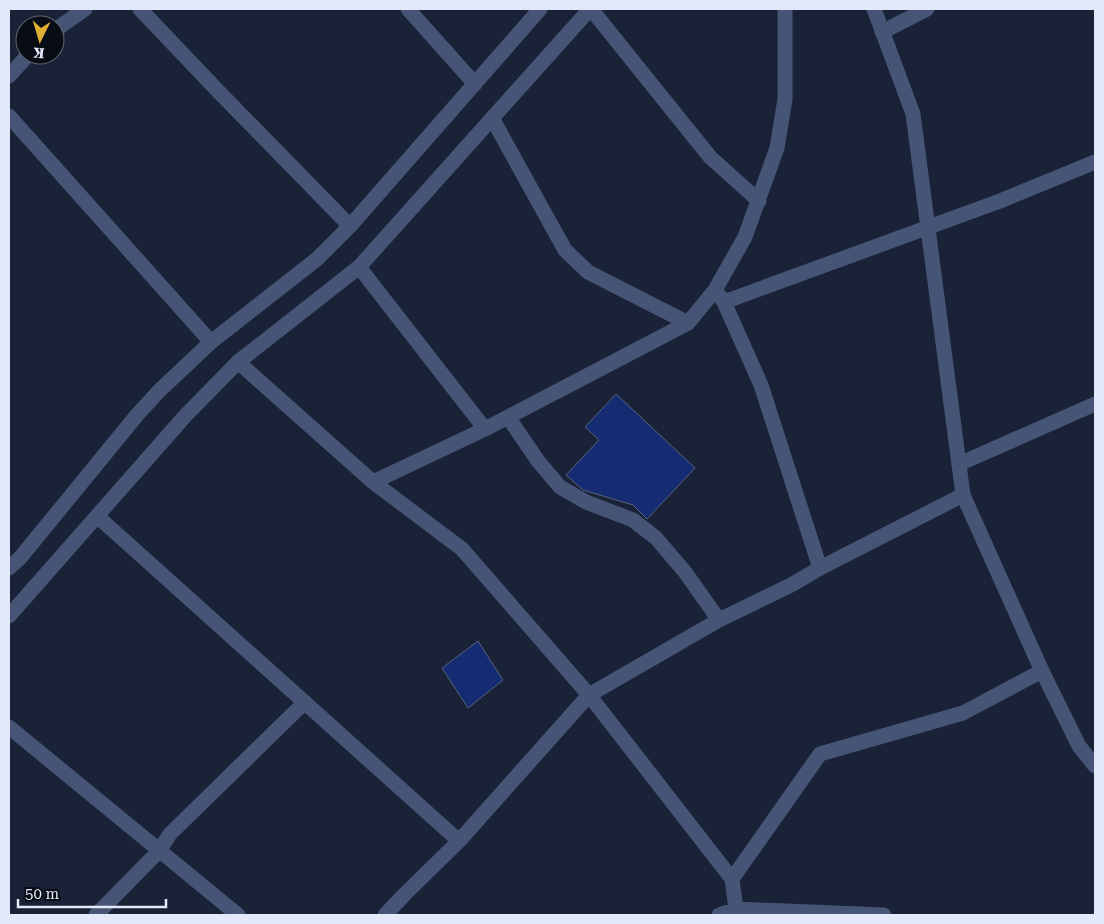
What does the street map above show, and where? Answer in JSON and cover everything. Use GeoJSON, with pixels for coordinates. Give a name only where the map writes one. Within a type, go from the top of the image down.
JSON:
{"type":"FeatureCollection","features":[{"type":"Feature","properties":{"kind":"street"},"geometry":{"type":"LineString","coordinates":[[65,23],[85,9]]}},
{"type":"Feature","properties":{"kind":"street"},"geometry":{"type":"LineString","coordinates":[[140,9],[350,226]]}},
{"type":"Feature","properties":{"kind":"street"},"geometry":{"type":"LineString","coordinates":[[408,9],[475,84]]}},
{"type":"Feature","properties":{"kind":"street"},"geometry":{"type":"LineString","coordinates":[[9,568],[20,558],[137,414],[181,369],[317,259],[350,226],[540,9]]}},
{"type":"Feature","properties":{"kind":"street"},"geometry":{"type":"LineString","coordinates":[[9,616],[185,416],[238,362],[359,267],[590,9],[710,157],[759,200]]}},
{"type":"Feature","properties":{"kind":"street"},"geometry":{"type":"LineString","coordinates":[[785,9],[785,99],[777,148],[745,237],[719,296],[761,385],[820,568]]}},
{"type":"Feature","properties":{"kind":"street"},"geometry":{"type":"LineString","coordinates":[[874,9],[913,114],[963,495],[1042,671],[1079,746],[1095,766]]}},
{"type":"Feature","properties":{"kind":"street"},"geometry":{"type":"LineString","coordinates":[[882,32],[926,9]]}},
{"type":"Feature","properties":{"kind":"street"},"geometry":{"type":"LineString","coordinates":[[9,76],[19,65]]}},
{"type":"Feature","properties":{"kind":"street"},"geometry":{"type":"LineString","coordinates":[[9,116],[212,342]]}},
{"type":"Feature","properties":{"kind":"street"},"geometry":{"type":"LineString","coordinates":[[492,118],[565,250],[588,272],[688,323]]}},
{"type":"Feature","properties":{"kind":"street"},"geometry":{"type":"LineString","coordinates":[[373,482],[485,429],[688,323],[719,296],[928,227],[1000,201],[1095,162]]}},
{"type":"Feature","properties":{"kind":"street"},"geometry":{"type":"LineString","coordinates":[[359,267],[485,429]]}},
{"type":"Feature","properties":{"kind":"street"},"geometry":{"type":"LineString","coordinates":[[238,362],[373,482],[462,549],[590,695],[732,879],[736,909]]}},
{"type":"Feature","properties":{"kind":"street"},"geometry":{"type":"LineString","coordinates":[[959,464],[1095,404]]}},
{"type":"Feature","properties":{"kind":"street"},"geometry":{"type":"LineString","coordinates":[[508,417],[538,461],[560,487],[586,502],[633,520],[656,538],[685,572],[719,620]]}},
{"type":"Feature","properties":{"kind":"street"},"geometry":{"type":"LineString","coordinates":[[385,915],[459,841],[590,695],[719,620],[793,584],[820,568],[963,495]]}},
{"type":"Feature","properties":{"kind":"street"},"geometry":{"type":"LineString","coordinates":[[97,516],[459,841]]}},
{"type":"Feature","properties":{"kind":"street"},"geometry":{"type":"LineString","coordinates":[[732,879],[820,754],[964,713],[1042,671]]}},
{"type":"Feature","properties":{"kind":"street"},"geometry":{"type":"LineString","coordinates":[[96,915],[159,851],[170,834],[305,702]]}},
{"type":"Feature","properties":{"kind":"street"},"geometry":{"type":"LineString","coordinates":[[9,728],[238,915]]}},
{"type":"Feature","properties":{"kind":"street"},"geometry":{"type":"LineString","coordinates":[[718,915],[736,909],[884,915]]}},
{"type":"Feature","properties":{"kind":"building"},"geometry":{"type":"Polygon","coordinates":[[[616,394],[695,468],[647,519],[633,505],[583,490],[566,475],[599,440],[585,427],[616,394]]]}},
{"type":"Feature","properties":{"kind":"building"},"geometry":{"type":"Polygon","coordinates":[[[478,641],[503,680],[468,708],[442,668],[478,641]]]}}]}
